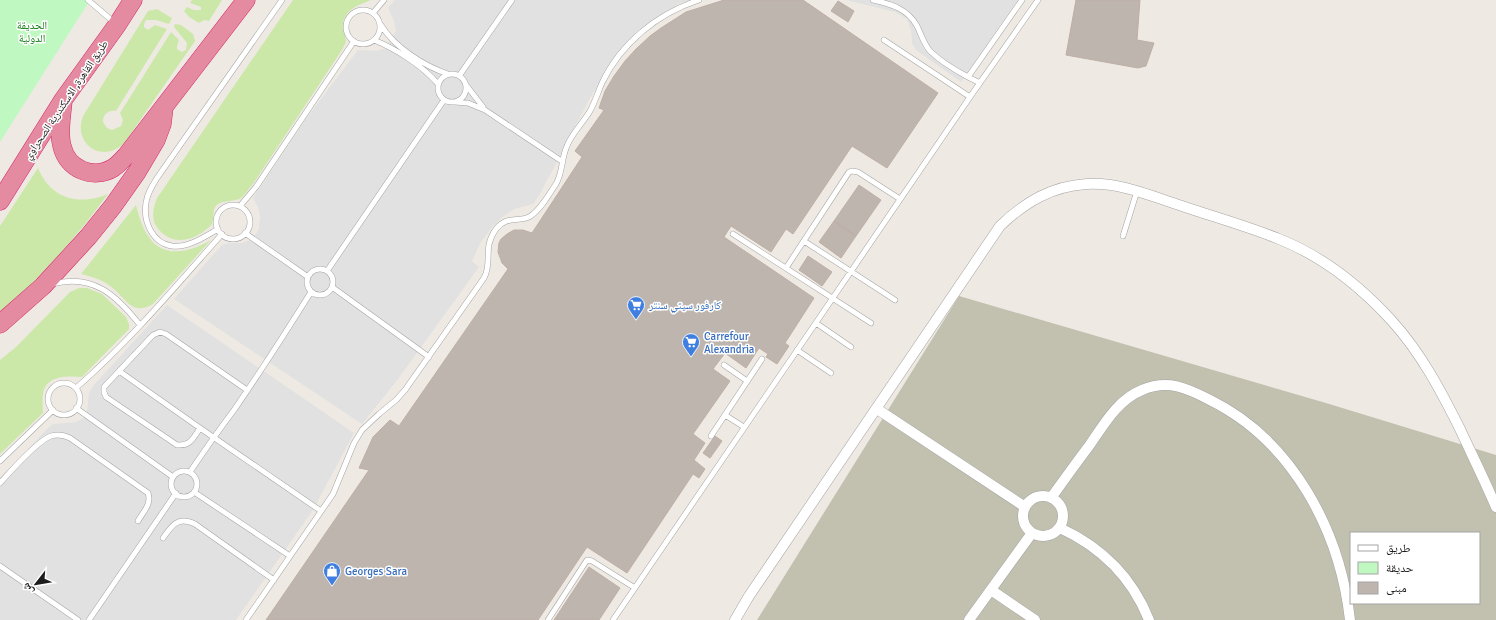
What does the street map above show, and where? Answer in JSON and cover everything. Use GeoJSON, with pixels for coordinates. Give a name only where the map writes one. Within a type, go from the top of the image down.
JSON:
{"type":"FeatureCollection","features":[{"type":"Feature","properties":{"kind":"highway","name":"طريق القاهرة, الاسكندرية الصحراوي"},"geometry":{"type":"LineString","coordinates":[[0,201],[63,100],[117,25],[133,0]]}},
{"type":"Feature","properties":{"kind":"highway"},"geometry":{"type":"LineString","coordinates":[[63,100],[60,136],[64,153],[74,166],[89,173],[106,172],[114,168],[246,0]]}},
{"type":"Feature","properties":{"kind":"highway"},"geometry":{"type":"LineString","coordinates":[[0,324],[43,286],[88,237],[126,189],[156,140],[162,124],[164,106]]}},
{"type":"Feature","properties":{"kind":"street"},"geometry":{"type":"LineString","coordinates":[[735,620],[1000,226],[1013,214],[1037,198],[1055,190],[1074,185],[1099,184],[1125,187],[1279,239],[1321,261],[1359,289],[1398,328],[1434,378],[1496,507]]}},
{"type":"Feature","properties":{"kind":"street"},"geometry":{"type":"LineString","coordinates":[[1051,498],[1113,413],[1129,397],[1141,390],[1159,385],[1178,385],[1216,402],[1250,426],[1280,455],[1301,482],[1315,505],[1332,541],[1344,580],[1350,620]]}},
{"type":"Feature","properties":{"kind":"street"},"geometry":{"type":"LineString","coordinates":[[877,409],[1025,507]]}},
{"type":"Feature","properties":{"kind":"street"},"geometry":{"type":"LineString","coordinates":[[1046,496],[1051,498],[1060,505],[1062,510],[1062,522],[1060,528],[1046,536],[1040,536],[1032,533],[1026,527],[1024,521],[1023,516],[1025,507],[1030,500],[1035,498],[1046,496]]}},
{"type":"Feature","properties":{"kind":"street"},"geometry":{"type":"LineString","coordinates":[[1060,528],[1090,544],[1104,554],[1137,594],[1149,620]]}},
{"type":"Feature","properties":{"kind":"street"},"geometry":{"type":"LineString","coordinates":[[969,620],[1032,533]]}},
{"type":"Feature","properties":{"kind":"street"},"geometry":{"type":"LineString","coordinates":[[991,590],[1035,620]]}},
{"type":"Feature","properties":{"kind":"lane"},"geometry":{"type":"LineString","coordinates":[[88,0],[117,25]]}},
{"type":"Feature","properties":{"kind":"lane"},"geometry":{"type":"LineString","coordinates":[[218,229],[186,244],[173,246],[162,243],[150,231],[146,220],[146,204],[149,192],[157,178],[282,0]]}},
{"type":"Feature","properties":{"kind":"lane"},"geometry":{"type":"LineString","coordinates":[[373,13],[384,0]]}},
{"type":"Feature","properties":{"kind":"lane"},"geometry":{"type":"LineString","coordinates":[[459,76],[512,0]]}},
{"type":"Feature","properties":{"kind":"lane"},"geometry":{"type":"LineString","coordinates":[[246,620],[338,484],[354,443],[362,430],[400,397],[486,275],[488,266],[487,251],[493,233],[504,223],[511,220],[526,218],[533,214],[558,181],[569,141],[589,112],[602,83],[620,55],[639,34],[650,25],[676,9],[699,0]]}},
{"type":"Feature","properties":{"kind":"lane"},"geometry":{"type":"LineString","coordinates":[[873,0],[897,7],[908,14],[917,25],[929,50],[942,61],[980,83]]}},
{"type":"Feature","properties":{"kind":"lane"},"geometry":{"type":"LineString","coordinates":[[968,77],[1022,0]]}},
{"type":"Feature","properties":{"kind":"lane"},"geometry":{"type":"LineString","coordinates":[[613,620],[832,298],[1038,0]]}},
{"type":"Feature","properties":{"kind":"lane"},"geometry":{"type":"LineString","coordinates":[[380,23],[378,36],[374,40],[364,44],[354,41],[347,31],[348,20],[351,15],[362,10],[373,13],[377,18],[380,23],[389,38],[399,46],[433,68],[448,74],[454,74],[463,79],[485,110]]}},
{"type":"Feature","properties":{"kind":"lane"},"geometry":{"type":"LineString","coordinates":[[374,40],[390,48],[423,70],[438,84],[439,93],[444,100],[449,102],[468,103],[485,110],[563,162]]}},
{"type":"Feature","properties":{"kind":"lane"},"geometry":{"type":"LineString","coordinates":[[884,40],[970,97]]}},
{"type":"Feature","properties":{"kind":"lane"},"geometry":{"type":"LineString","coordinates":[[240,206],[260,181],[354,41]]}},
{"type":"Feature","properties":{"kind":"lane"},"geometry":{"type":"LineString","coordinates":[[438,84],[444,76],[448,74]]}},
{"type":"Feature","properties":{"kind":"lane"},"geometry":{"type":"LineString","coordinates":[[455,102],[464,95],[466,84]]}},
{"type":"Feature","properties":{"kind":"lane"},"geometry":{"type":"LineString","coordinates":[[327,271],[444,100]]}},
{"type":"Feature","properties":{"kind":"lane"},"geometry":{"type":"LineString","coordinates":[[786,268],[847,175],[852,171],[858,172],[900,200]]}},
{"type":"Feature","properties":{"kind":"lane"},"geometry":{"type":"LineString","coordinates":[[1123,236],[1137,191]]}},
{"type":"Feature","properties":{"kind":"lane"},"geometry":{"type":"LineString","coordinates":[[231,205],[240,206],[247,214],[249,220],[248,227],[240,236],[228,238],[218,229],[216,223],[217,216],[225,207],[231,205]]}},
{"type":"Feature","properties":{"kind":"lane"},"geometry":{"type":"LineString","coordinates":[[245,232],[308,277]]}},
{"type":"Feature","properties":{"kind":"lane"},"geometry":{"type":"LineString","coordinates":[[76,388],[140,325],[222,234]]}},
{"type":"Feature","properties":{"kind":"lane"},"geometry":{"type":"LineString","coordinates":[[733,234],[871,323]]}},
{"type":"Feature","properties":{"kind":"lane"},"geometry":{"type":"LineString","coordinates":[[804,241],[896,300]]}},
{"type":"Feature","properties":{"kind":"lane"},"geometry":{"type":"LineString","coordinates":[[316,269],[327,271],[331,275],[333,281],[332,287],[323,295],[317,295],[311,292],[306,282],[311,272],[316,269]]}},
{"type":"Feature","properties":{"kind":"lane"},"geometry":{"type":"LineString","coordinates":[[43,286],[69,281],[88,283],[100,287],[118,301],[140,325]]}},
{"type":"Feature","properties":{"kind":"lane"},"geometry":{"type":"LineString","coordinates":[[332,287],[429,357]]}},
{"type":"Feature","properties":{"kind":"lane"},"geometry":{"type":"LineString","coordinates":[[190,472],[247,390],[311,292]]}},
{"type":"Feature","properties":{"kind":"lane"},"geometry":{"type":"LineString","coordinates":[[816,323],[851,347]]}},
{"type":"Feature","properties":{"kind":"lane"},"geometry":{"type":"LineString","coordinates":[[200,428],[190,443],[182,446],[177,445],[106,397],[104,387],[153,335],[156,333],[163,333],[247,390]]}},
{"type":"Feature","properties":{"kind":"lane"},"geometry":{"type":"LineString","coordinates":[[797,350],[831,373]]}},
{"type":"Feature","properties":{"kind":"lane"},"geometry":{"type":"LineString","coordinates":[[711,436],[762,360]]}},
{"type":"Feature","properties":{"kind":"lane"},"geometry":{"type":"LineString","coordinates":[[724,365],[747,381]]}},
{"type":"Feature","properties":{"kind":"lane"},"geometry":{"type":"LineString","coordinates":[[119,371],[321,511]]}},
{"type":"Feature","properties":{"kind":"lane"},"geometry":{"type":"LineString","coordinates":[[58,383],[68,383],[76,388],[80,396],[80,400],[76,408],[69,414],[65,415],[56,413],[53,410],[48,402],[48,397],[54,385],[58,383]]}},
{"type":"Feature","properties":{"kind":"lane"},"geometry":{"type":"LineString","coordinates":[[76,408],[173,477]]}},
{"type":"Feature","properties":{"kind":"lane"},"geometry":{"type":"LineString","coordinates":[[0,461],[53,410]]}},
{"type":"Feature","properties":{"kind":"lane"},"geometry":{"type":"LineString","coordinates":[[725,415],[744,427]]}},
{"type":"Feature","properties":{"kind":"lane"},"geometry":{"type":"LineString","coordinates":[[0,483],[46,439],[51,436],[64,436],[70,438],[148,493],[148,505],[138,521]]}},
{"type":"Feature","properties":{"kind":"lane"},"geometry":{"type":"LineString","coordinates":[[181,471],[190,472],[194,474],[197,481],[194,492],[187,496],[176,493],[172,486],[173,477],[181,471]]}},
{"type":"Feature","properties":{"kind":"lane"},"geometry":{"type":"LineString","coordinates":[[194,492],[290,556]]}},
{"type":"Feature","properties":{"kind":"lane"},"geometry":{"type":"LineString","coordinates":[[88,620],[176,493]]}},
{"type":"Feature","properties":{"kind":"lane"},"geometry":{"type":"LineString","coordinates":[[163,538],[171,526],[176,522],[189,521],[274,580]]}},
{"type":"Feature","properties":{"kind":"lane"},"geometry":{"type":"LineString","coordinates":[[548,620],[587,560],[592,561],[635,588]]}},
{"type":"Feature","properties":{"kind":"lane"},"geometry":{"type":"LineString","coordinates":[[0,566],[78,620]]}},
{"type":"Feature","properties":{"kind":"shaded area"},"geometry":{"type":"Polygon","coordinates":[[[395,0],[691,0],[680,3],[636,32],[619,52],[591,96],[540,194],[533,204],[514,209],[501,218],[492,227],[481,242],[472,261],[479,267],[398,379],[362,424],[174,299],[222,245],[242,243],[250,240],[256,234],[259,228],[260,216],[258,207],[253,198],[305,120],[358,50],[376,51],[386,48],[396,31],[394,21],[388,8],[395,0]]]}},
{"type":"Feature","properties":{"kind":"shaded area"},"geometry":{"type":"Polygon","coordinates":[[[846,0],[1018,0],[961,82],[916,50],[912,43],[911,30],[907,19],[895,12],[846,0]]]}},
{"type":"Feature","properties":{"kind":"shaded area"},"geometry":{"type":"Polygon","coordinates":[[[959,296],[1326,403],[1496,455],[1496,620],[757,620],[959,296]]]}},
{"type":"Feature","properties":{"kind":"shaded area"},"geometry":{"type":"Polygon","coordinates":[[[167,305],[354,433],[313,510],[236,620],[0,620],[0,478],[53,424],[76,422],[83,418],[87,412],[89,393],[93,386],[167,305]]]}},
{"type":"Feature","properties":{"kind":"green space","name":"الحديقة الدولية"},"geometry":{"type":"Polygon","coordinates":[[[0,0],[90,0],[0,142],[0,0]]]}},
{"type":"Feature","properties":{"kind":"green space"},"geometry":{"type":"Polygon","coordinates":[[[192,0],[222,0],[209,21],[204,20],[199,23],[189,17],[184,11],[187,7],[194,10],[201,10],[201,7],[190,3],[192,0]]]}},
{"type":"Feature","properties":{"kind":"green space"},"geometry":{"type":"Polygon","coordinates":[[[293,0],[371,0],[348,12],[343,26],[346,42],[342,50],[253,184],[244,195],[239,199],[218,204],[214,211],[212,224],[203,232],[192,238],[180,240],[169,238],[159,230],[154,222],[153,214],[157,198],[293,0]]]}},
{"type":"Feature","properties":{"kind":"green space"},"geometry":{"type":"Polygon","coordinates":[[[157,9],[172,18],[169,24],[156,20],[146,20],[144,27],[148,30],[155,25],[167,29],[116,111],[106,113],[103,122],[107,128],[112,130],[121,126],[123,120],[120,113],[171,32],[179,40],[177,49],[182,52],[186,50],[187,43],[174,27],[175,24],[181,25],[193,34],[195,41],[125,142],[117,149],[108,152],[100,152],[86,143],[82,136],[81,126],[83,116],[148,11],[157,9]]]}},
{"type":"Feature","properties":{"kind":"green space"},"geometry":{"type":"Polygon","coordinates":[[[38,168],[50,187],[67,197],[86,199],[97,198],[108,194],[57,257],[0,314],[0,226],[38,168]]]}},
{"type":"Feature","properties":{"kind":"green space"},"geometry":{"type":"Polygon","coordinates":[[[136,205],[144,230],[155,244],[162,249],[170,251],[187,250],[211,240],[153,304],[139,308],[129,304],[116,290],[110,286],[96,278],[81,274],[136,205]]]}},
{"type":"Feature","properties":{"kind":"green space"},"geometry":{"type":"Polygon","coordinates":[[[79,288],[87,288],[102,294],[126,317],[129,324],[129,329],[82,377],[58,378],[48,383],[43,394],[43,413],[0,454],[0,360],[16,347],[70,292],[79,288]]]}},
{"type":"Feature","properties":{"kind":"building","name":"كارفور سيتي سنتر"},"geometry":{"type":"Polygon","coordinates":[[[724,0],[803,0],[938,93],[887,168],[852,146],[793,234],[786,229],[771,252],[731,226],[724,237],[814,298],[785,343],[789,346],[777,364],[766,357],[768,354],[759,348],[746,368],[725,353],[713,369],[730,381],[693,434],[705,443],[694,460],[705,469],[699,478],[693,474],[627,573],[587,547],[538,620],[266,620],[369,470],[359,468],[373,437],[390,420],[399,426],[508,269],[502,263],[498,252],[501,239],[514,230],[523,230],[532,233],[582,157],[575,151],[604,110],[599,108],[605,91],[625,61],[650,36],[686,12],[724,0]]]}},
{"type":"Feature","properties":{"kind":"building"},"geometry":{"type":"Polygon","coordinates":[[[1076,0],[1140,0],[1137,40],[1154,43],[1146,66],[1138,68],[1066,55],[1076,0]]]}},
{"type":"Feature","properties":{"kind":"building"},"geometry":{"type":"Polygon","coordinates":[[[838,1],[854,11],[848,22],[831,11],[838,1]]]}},
{"type":"Feature","properties":{"kind":"building"},"geometry":{"type":"Polygon","coordinates":[[[859,185],[881,200],[856,236],[834,221],[859,185]]]}},
{"type":"Feature","properties":{"kind":"building"},"geometry":{"type":"Polygon","coordinates":[[[834,221],[856,236],[841,258],[819,242],[834,221]]]}},
{"type":"Feature","properties":{"kind":"building"},"geometry":{"type":"Polygon","coordinates":[[[808,256],[832,272],[822,286],[799,270],[808,256]]]}},
{"type":"Feature","properties":{"kind":"building"},"geometry":{"type":"Polygon","coordinates":[[[715,436],[722,441],[710,458],[703,453],[715,436]]]}},
{"type":"Feature","properties":{"kind":"building"},"geometry":{"type":"Polygon","coordinates":[[[589,567],[620,588],[599,620],[554,620],[589,567]]]}},
{"type":"Feature","properties":{"kind":"place","name":"كارفور سيتي سنتر"},"geometry":{"type":"Point","coordinates":[636,320]}},
{"type":"Feature","properties":{"kind":"place","name":"Carrefour Alexandria"},"geometry":{"type":"Point","coordinates":[691,357]}},
{"type":"Feature","properties":{"kind":"place","name":"Georges Sara"},"geometry":{"type":"Point","coordinates":[332,586]}}]}
